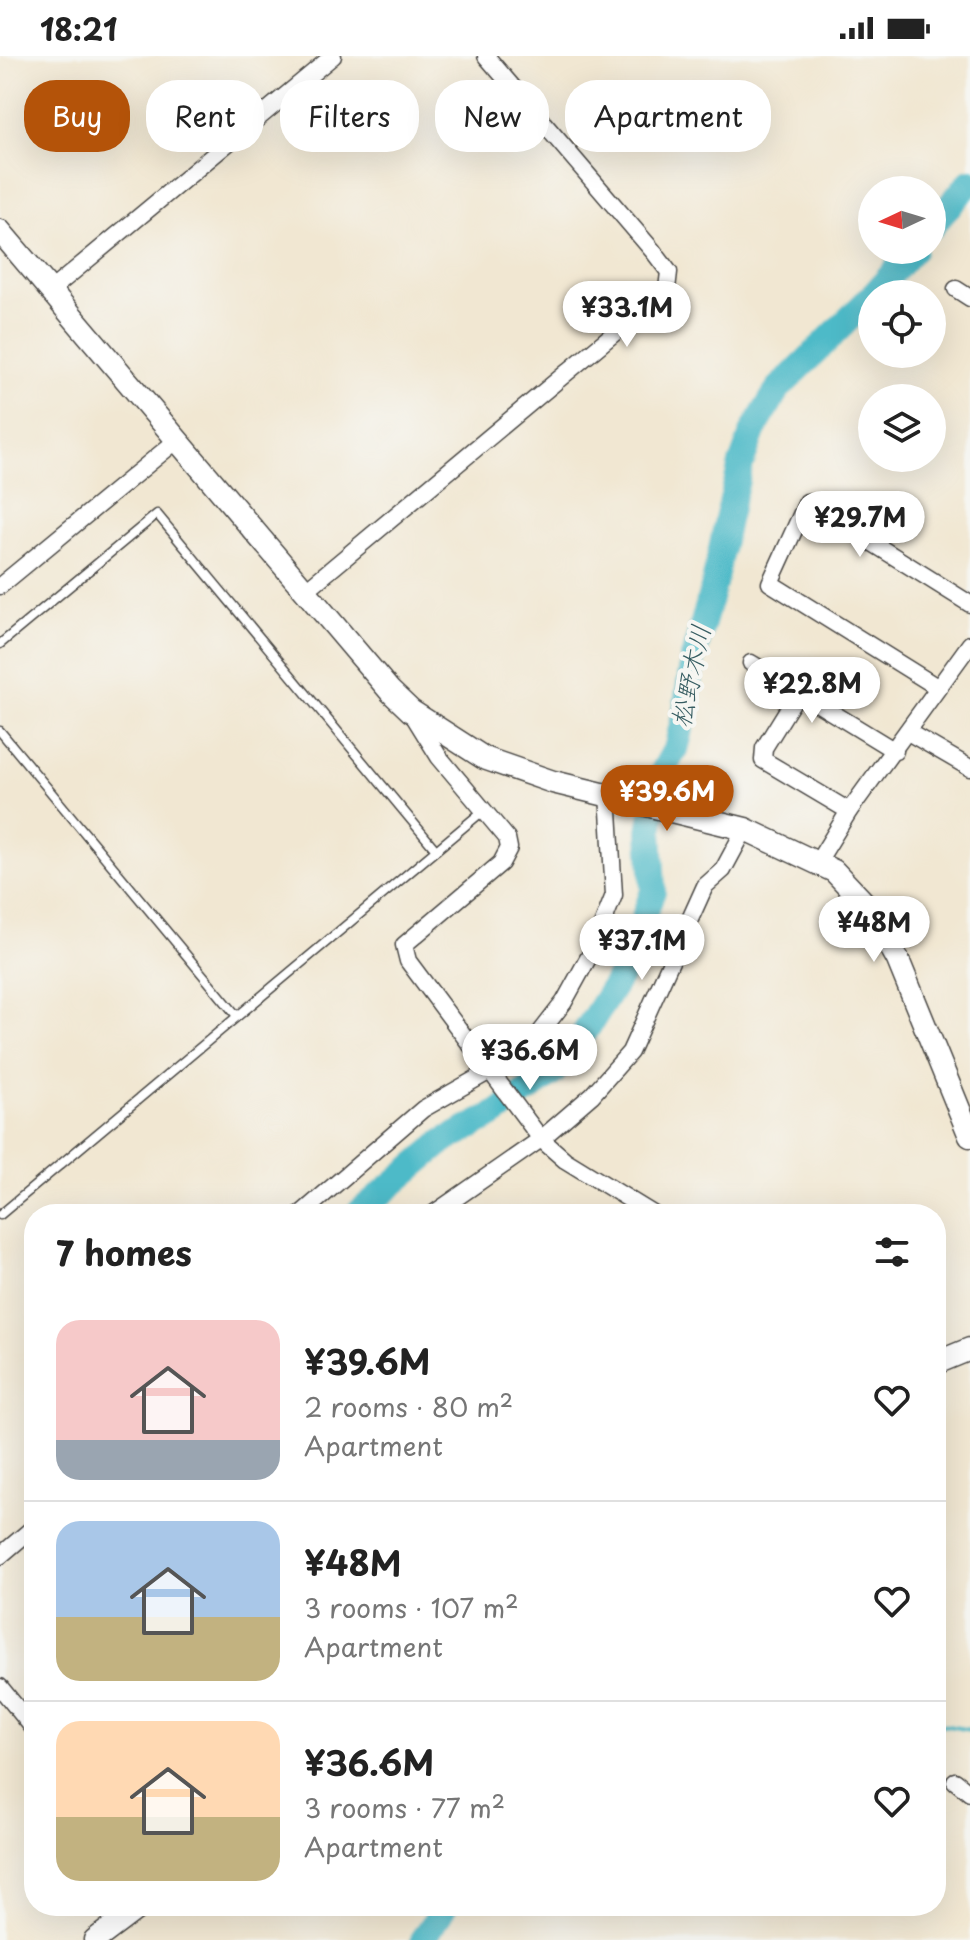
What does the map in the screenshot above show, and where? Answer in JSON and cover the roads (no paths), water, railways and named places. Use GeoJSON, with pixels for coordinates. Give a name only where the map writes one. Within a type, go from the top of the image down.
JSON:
{"type":"FeatureCollection","features":[{"type":"Feature","properties":{"kind":"street"},"geometry":{"type":"LineString","coordinates":[[51,290],[333,56]]}},
{"type":"Feature","properties":{"kind":"street"},"geometry":{"type":"LineString","coordinates":[[305,591],[667,289],[669,272],[653,251],[486,56]]}},
{"type":"Feature","properties":{"kind":"street"},"geometry":{"type":"LineString","coordinates":[[0,231],[390,691],[411,711],[484,758],[553,782],[738,827],[834,871],[869,908],[898,960],[970,1136]]}},
{"type":"Feature","properties":{"kind":"street"},"geometry":{"type":"LineString","coordinates":[[0,586],[176,441]]}},
{"type":"Feature","properties":{"kind":"street"},"geometry":{"type":"LineString","coordinates":[[937,687],[770,583],[807,502],[970,604]]}},
{"type":"Feature","properties":{"kind":"street"},"geometry":{"type":"LineString","coordinates":[[817,863],[849,811],[970,646]]}},
{"type":"Feature","properties":{"kind":"street"},"geometry":{"type":"LineString","coordinates":[[751,663],[895,751]]}},
{"type":"Feature","properties":{"kind":"street"},"geometry":{"type":"LineString","coordinates":[[798,693],[764,748],[763,760],[849,811]]}},
{"type":"Feature","properties":{"kind":"street"},"geometry":{"type":"LineString","coordinates":[[411,711],[439,757],[507,838],[509,848],[501,863],[404,945],[408,961],[541,1139],[565,1160],[637,1204]]}},
{"type":"Feature","properties":{"kind":"street"},"geometry":{"type":"LineString","coordinates":[[908,732],[970,768]]}},
{"type":"Feature","properties":{"kind":"street"},"geometry":{"type":"LineString","coordinates":[[313,1204],[423,1109],[511,1059],[540,1033],[564,1002],[591,953],[614,895],[611,795]]}},
{"type":"Feature","properties":{"kind":"street"},"geometry":{"type":"LineString","coordinates":[[447,1204],[541,1139],[592,1095],[630,1052],[705,886],[723,870],[738,827]]}},
{"type":"Feature","properties":{"kind":"street"},"geometry":{"type":"LineString","coordinates":[[946,1359],[970,1349]]}},
{"type":"Feature","properties":{"kind":"street"},"geometry":{"type":"LineString","coordinates":[[0,1556],[24,1536]]}},
{"type":"Feature","properties":{"kind":"street"},"geometry":{"type":"LineString","coordinates":[[0,1687],[24,1717]]}},
{"type":"Feature","properties":{"kind":"street"},"geometry":{"type":"LineString","coordinates":[[955,1781],[970,1793]]}},
{"type":"Feature","properties":{"kind":"street"},"geometry":{"type":"LineString","coordinates":[[95,1940],[127,1916]]}},
{"type":"Feature","properties":{"kind":"lane"},"geometry":{"type":"LineString","coordinates":[[0,644],[157,514],[436,850]]}},
{"type":"Feature","properties":{"kind":"lane"},"geometry":{"type":"LineString","coordinates":[[0,731],[237,1016]]}},
{"type":"Feature","properties":{"kind":"lane"},"geometry":{"type":"LineString","coordinates":[[0,1215],[484,810]]}},
{"type":"Feature","properties":{"kind":"waterway","name":"松野木川"},"geometry":{"type":"LineString","coordinates":[[946,210],[970,182]]}},
{"type":"Feature","properties":{"kind":"waterway","name":"松野木川"},"geometry":{"type":"LineString","coordinates":[[886,280],[901,264]]}},
{"type":"Feature","properties":{"kind":"waterway","name":"松野木川"},"geometry":{"type":"LineString","coordinates":[[369,1204],[444,1141],[494,1115],[553,1073],[585,1032],[627,965],[653,891],[650,831],[659,778],[677,746],[693,658],[714,584],[741,464],[753,431],[778,389],[858,310]]}},
{"type":"Feature","properties":{"kind":"waterway"},"geometry":{"type":"LineString","coordinates":[[946,1726],[970,1730]]}},
{"type":"Feature","properties":{"kind":"waterway","name":"松野木川"},"geometry":{"type":"LineString","coordinates":[[423,1940],[439,1916]]}}]}
